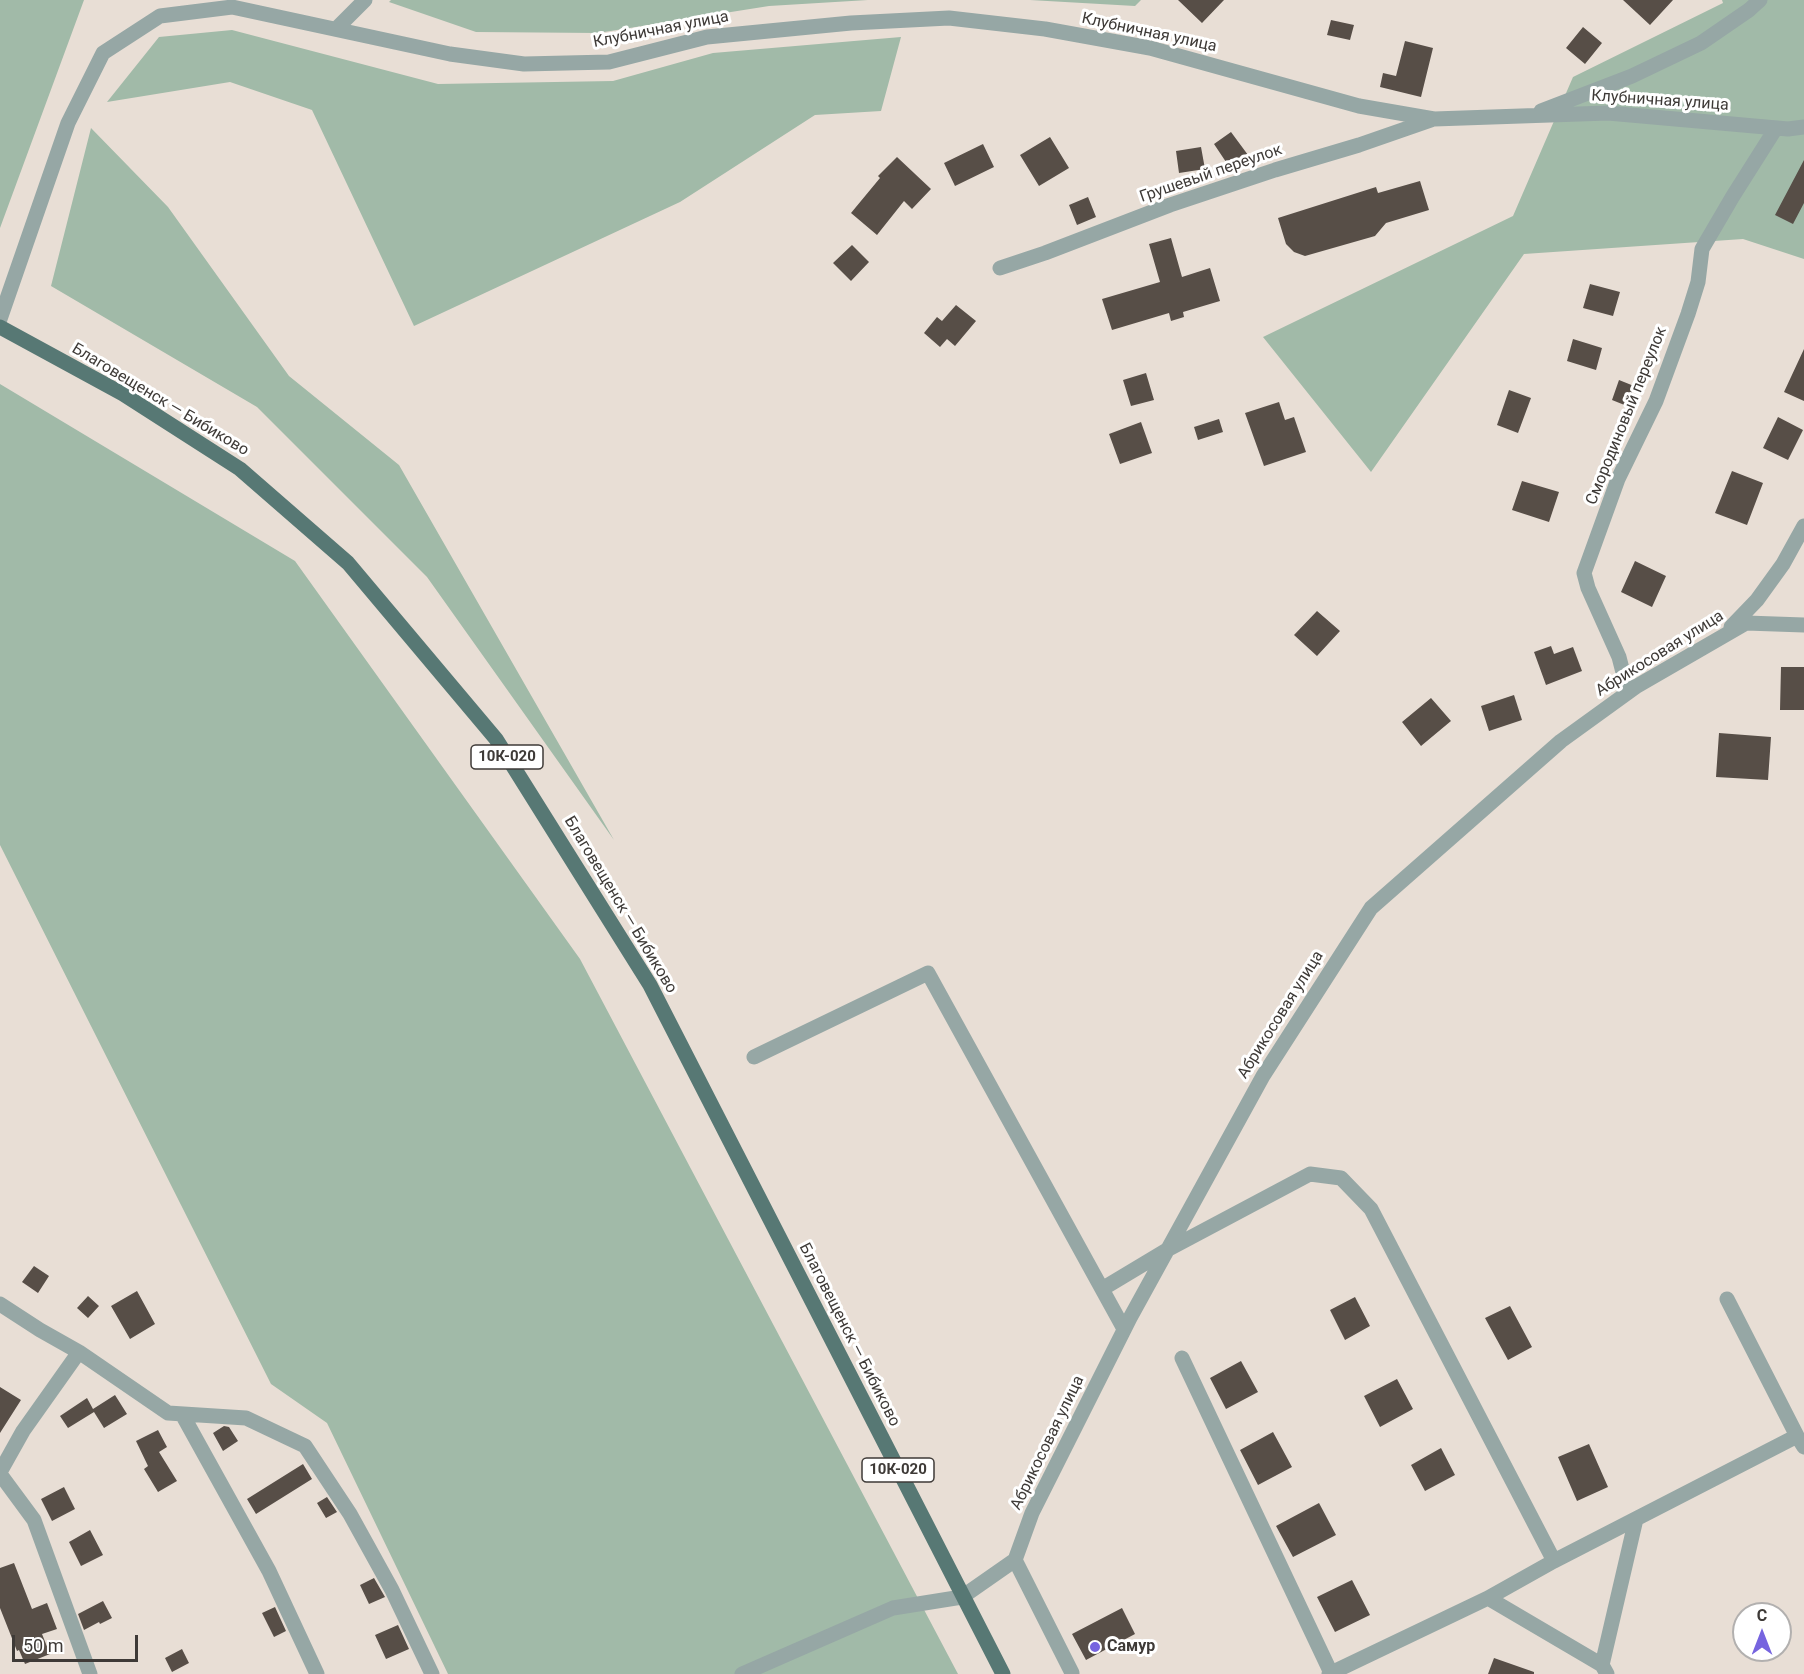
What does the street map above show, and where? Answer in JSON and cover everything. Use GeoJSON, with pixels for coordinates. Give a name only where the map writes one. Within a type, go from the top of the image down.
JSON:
{"type":"FeatureCollection","features":[{"type":"Feature","properties":{"kind":"main road","name":"Благовещенск — Бибиково"},"geometry":{"type":"LineString","coordinates":[[0,327],[123,394],[240,469],[348,563],[496,739],[650,985],[1003,1674]]}},
{"type":"Feature","properties":{"kind":"street"},"geometry":{"type":"LineString","coordinates":[[336,29],[365,0]]}},
{"type":"Feature","properties":{"kind":"street"},"geometry":{"type":"LineString","coordinates":[[1530,115],[1632,76],[1701,43],[1760,0]]}},
{"type":"Feature","properties":{"kind":"street","name":"Клубничная улица"},"geometry":{"type":"LineString","coordinates":[[0,319],[68,123],[104,53],[160,16],[232,7],[450,54],[524,64],[609,62],[707,37],[851,23],[948,18],[1045,29],[1150,48],[1359,106],[1434,119],[1608,113],[1788,129],[1804,128]]}},
{"type":"Feature","properties":{"kind":"street","name":"Грушевый переулок"},"geometry":{"type":"LineString","coordinates":[[1000,268],[1170,205],[1434,119]]}},
{"type":"Feature","properties":{"kind":"street","name":"Смородиновый переулок"},"geometry":{"type":"LineString","coordinates":[[1628,692],[1619,657],[1588,588],[1584,573],[1618,479],[1656,401],[1684,325],[1698,282],[1702,249],[1776,128]]}},
{"type":"Feature","properties":{"kind":"street"},"geometry":{"type":"LineString","coordinates":[[1720,638],[1757,600],[1783,564],[1804,526]]}},
{"type":"Feature","properties":{"kind":"street","name":"Абрикосовая улица"},"geometry":{"type":"LineString","coordinates":[[1015,1560],[1032,1513],[1124,1329],[1167,1250],[1263,1076],[1371,908],[1561,741],[1628,692],[1746,623],[1804,625]]}},
{"type":"Feature","properties":{"kind":"street"},"geometry":{"type":"LineString","coordinates":[[754,1057],[928,974],[1124,1329]]}},
{"type":"Feature","properties":{"kind":"street"},"geometry":{"type":"LineString","coordinates":[[1102,1289],[1167,1250],[1310,1174],[1341,1179],[1371,1209],[1554,1562]]}},
{"type":"Feature","properties":{"kind":"street"},"geometry":{"type":"LineString","coordinates":[[1182,1358],[1330,1674],[1488,1598],[1636,1519],[1801,1442],[1727,1299]]}},
{"type":"Feature","properties":{"kind":"street"},"geometry":{"type":"LineString","coordinates":[[0,1304],[79,1352],[168,1413],[246,1418],[305,1446],[350,1514],[392,1590],[432,1674]]}},
{"type":"Feature","properties":{"kind":"street"},"geometry":{"type":"LineString","coordinates":[[79,1352],[23,1431],[0,1473],[34,1520],[90,1674]]}},
{"type":"Feature","properties":{"kind":"street"},"geometry":{"type":"LineString","coordinates":[[183,1414],[268,1571],[316,1674]]}},
{"type":"Feature","properties":{"kind":"street"},"geometry":{"type":"LineString","coordinates":[[1488,1598],[1605,1669],[1636,1519]]}},
{"type":"Feature","properties":{"kind":"street"},"geometry":{"type":"LineString","coordinates":[[742,1674],[893,1608],[962,1597],[1015,1560],[1072,1673]]}},
{"type":"Feature","properties":{"kind":"green space"},"geometry":{"type":"Polygon","coordinates":[[[0,0],[84,0],[0,228],[0,0]]]}},
{"type":"Feature","properties":{"kind":"green space"},"geometry":{"type":"Polygon","coordinates":[[[391,0],[868,0],[769,6],[598,33],[476,32],[389,2],[391,0]]]}},
{"type":"Feature","properties":{"kind":"green space"},"geometry":{"type":"Polygon","coordinates":[[[1030,0],[1141,0],[1135,6],[1030,0]]]}},
{"type":"Feature","properties":{"kind":"green space"},"geometry":{"type":"Polygon","coordinates":[[[1722,0],[1804,0],[1804,259],[1743,239],[1524,254],[1371,472],[1263,337],[1513,216],[1573,77],[1723,3],[1722,0]]]}},
{"type":"Feature","properties":{"kind":"green space"},"geometry":{"type":"Polygon","coordinates":[[[232,30],[438,84],[613,81],[713,53],[901,37],[881,111],[815,115],[680,202],[414,326],[312,110],[230,82],[107,102],[159,37],[232,30]]]}},
{"type":"Feature","properties":{"kind":"green space"},"geometry":{"type":"Polygon","coordinates":[[[91,128],[168,207],[289,376],[399,465],[614,840],[427,577],[257,407],[51,286],[91,128]]]}},
{"type":"Feature","properties":{"kind":"green space"},"geometry":{"type":"Polygon","coordinates":[[[0,384],[295,561],[580,959],[958,1674],[448,1674],[327,1423],[271,1384],[0,845],[0,384]]]}},
{"type":"Feature","properties":{"kind":"building"},"geometry":{"type":"Polygon","coordinates":[[[1178,0],[1224,0],[1202,23],[1178,0]]]}},
{"type":"Feature","properties":{"kind":"building"},"geometry":{"type":"Polygon","coordinates":[[[1623,0],[1673,0],[1650,25],[1623,0]]]}},
{"type":"Feature","properties":{"kind":"building"},"geometry":{"type":"Polygon","coordinates":[[[1331,20],[1354,25],[1350,40],[1327,35],[1331,20]]]}},
{"type":"Feature","properties":{"kind":"building"},"geometry":{"type":"Polygon","coordinates":[[[1583,27],[1602,43],[1585,64],[1566,48],[1583,27]]]}},
{"type":"Feature","properties":{"kind":"building"},"geometry":{"type":"Polygon","coordinates":[[[1405,41],[1433,48],[1421,97],[1380,87],[1383,73],[1396,76],[1405,41]]]}},
{"type":"Feature","properties":{"kind":"building"},"geometry":{"type":"Polygon","coordinates":[[[1231,132],[1248,155],[1230,168],[1214,144],[1231,132]]]}},
{"type":"Feature","properties":{"kind":"building"},"geometry":{"type":"Polygon","coordinates":[[[1050,137],[1069,168],[1039,186],[1020,155],[1050,137]]]}},
{"type":"Feature","properties":{"kind":"building"},"geometry":{"type":"Polygon","coordinates":[[[983,144],[994,167],[955,186],[944,163],[983,144]]]}},
{"type":"Feature","properties":{"kind":"building"},"geometry":{"type":"Polygon","coordinates":[[[1201,147],[1205,169],[1179,173],[1176,151],[1201,147]]]}},
{"type":"Feature","properties":{"kind":"building"},"geometry":{"type":"Polygon","coordinates":[[[897,157],[931,189],[912,209],[904,201],[877,235],[851,213],[880,178],[878,176],[897,157]]]}},
{"type":"Feature","properties":{"kind":"building"},"geometry":{"type":"Polygon","coordinates":[[[1804,160],[1804,203],[1793,224],[1775,215],[1804,160]]]}},
{"type":"Feature","properties":{"kind":"building"},"geometry":{"type":"Polygon","coordinates":[[[1420,181],[1429,210],[1386,223],[1375,236],[1305,256],[1294,252],[1286,244],[1278,218],[1376,187],[1378,193],[1420,181]]]}},
{"type":"Feature","properties":{"kind":"building"},"geometry":{"type":"Polygon","coordinates":[[[1088,197],[1096,217],[1077,225],[1069,205],[1088,197]]]}},
{"type":"Feature","properties":{"kind":"building"},"geometry":{"type":"Polygon","coordinates":[[[1171,238],[1182,277],[1210,268],[1220,301],[1183,312],[1184,317],[1171,321],[1169,313],[1112,330],[1102,299],[1160,282],[1149,244],[1171,238]]]}},
{"type":"Feature","properties":{"kind":"building"},"geometry":{"type":"Polygon","coordinates":[[[852,245],[869,262],[851,281],[833,263],[852,245]]]}},
{"type":"Feature","properties":{"kind":"building"},"geometry":{"type":"Polygon","coordinates":[[[1590,284],[1620,292],[1613,316],[1583,308],[1590,284]]]}},
{"type":"Feature","properties":{"kind":"building"},"geometry":{"type":"Polygon","coordinates":[[[956,305],[976,321],[955,346],[947,339],[940,347],[924,333],[937,317],[942,321],[956,305]]]}},
{"type":"Feature","properties":{"kind":"building"},"geometry":{"type":"Polygon","coordinates":[[[1573,339],[1602,348],[1596,370],[1567,361],[1573,339]]]}},
{"type":"Feature","properties":{"kind":"building"},"geometry":{"type":"Polygon","coordinates":[[[1804,349],[1804,401],[1784,392],[1804,349]]]}},
{"type":"Feature","properties":{"kind":"building"},"geometry":{"type":"Polygon","coordinates":[[[1146,373],[1154,400],[1131,406],[1123,380],[1146,373]]]}},
{"type":"Feature","properties":{"kind":"building"},"geometry":{"type":"Polygon","coordinates":[[[1619,380],[1634,386],[1627,406],[1612,400],[1619,380]]]}},
{"type":"Feature","properties":{"kind":"building"},"geometry":{"type":"Polygon","coordinates":[[[1509,390],[1531,398],[1518,433],[1497,425],[1509,390]]]}},
{"type":"Feature","properties":{"kind":"building"},"geometry":{"type":"Polygon","coordinates":[[[1279,402],[1285,420],[1294,417],[1306,452],[1264,466],[1245,413],[1279,402]]]}},
{"type":"Feature","properties":{"kind":"building"},"geometry":{"type":"Polygon","coordinates":[[[1778,417],[1803,430],[1788,460],[1763,448],[1778,417]]]}},
{"type":"Feature","properties":{"kind":"building"},"geometry":{"type":"Polygon","coordinates":[[[1219,419],[1223,432],[1198,440],[1194,427],[1219,419]]]}},
{"type":"Feature","properties":{"kind":"building"},"geometry":{"type":"Polygon","coordinates":[[[1141,422],[1152,453],[1120,464],[1109,434],[1141,422]]]}},
{"type":"Feature","properties":{"kind":"building"},"geometry":{"type":"Polygon","coordinates":[[[1732,471],[1763,483],[1747,525],[1715,513],[1732,471]]]}},
{"type":"Feature","properties":{"kind":"building"},"geometry":{"type":"Polygon","coordinates":[[[1522,481],[1559,492],[1549,522],[1512,510],[1522,481]]]}},
{"type":"Feature","properties":{"kind":"building"},"geometry":{"type":"Polygon","coordinates":[[[1635,561],[1666,576],[1652,607],[1621,592],[1635,561]]]}},
{"type":"Feature","properties":{"kind":"building"},"geometry":{"type":"Polygon","coordinates":[[[1317,611],[1340,631],[1317,656],[1294,635],[1317,611]]]}},
{"type":"Feature","properties":{"kind":"building"},"geometry":{"type":"Polygon","coordinates":[[[1551,646],[1554,654],[1573,647],[1582,671],[1546,685],[1534,652],[1551,646]]]}},
{"type":"Feature","properties":{"kind":"building"},"geometry":{"type":"Polygon","coordinates":[[[1781,667],[1804,667],[1804,710],[1780,710],[1781,667]]]}},
{"type":"Feature","properties":{"kind":"building"},"geometry":{"type":"Polygon","coordinates":[[[1514,695],[1522,720],[1489,731],[1481,706],[1514,695]]]}},
{"type":"Feature","properties":{"kind":"building"},"geometry":{"type":"Polygon","coordinates":[[[1431,698],[1451,721],[1421,746],[1402,722],[1431,698]]]}},
{"type":"Feature","properties":{"kind":"building"},"geometry":{"type":"Polygon","coordinates":[[[1719,733],[1771,737],[1768,780],[1716,777],[1719,733]]]}},
{"type":"Feature","properties":{"kind":"building"},"geometry":{"type":"Polygon","coordinates":[[[34,1266],[49,1276],[38,1293],[22,1282],[34,1266]]]}},
{"type":"Feature","properties":{"kind":"building"},"geometry":{"type":"Polygon","coordinates":[[[137,1291],[155,1324],[130,1339],[111,1306],[137,1291]]]}},
{"type":"Feature","properties":{"kind":"building"},"geometry":{"type":"Polygon","coordinates":[[[88,1296],[99,1306],[88,1318],[77,1308],[88,1296]]]}},
{"type":"Feature","properties":{"kind":"building"},"geometry":{"type":"Polygon","coordinates":[[[1355,1297],[1370,1326],[1345,1340],[1330,1310],[1355,1297]]]}},
{"type":"Feature","properties":{"kind":"building"},"geometry":{"type":"Polygon","coordinates":[[[1510,1306],[1532,1347],[1508,1360],[1485,1318],[1510,1306]]]}},
{"type":"Feature","properties":{"kind":"building"},"geometry":{"type":"Polygon","coordinates":[[[1241,1361],[1258,1392],[1226,1409],[1210,1378],[1241,1361]]]}},
{"type":"Feature","properties":{"kind":"building"},"geometry":{"type":"Polygon","coordinates":[[[1397,1379],[1413,1409],[1380,1427],[1364,1396],[1397,1379]]]}},
{"type":"Feature","properties":{"kind":"building"},"geometry":{"type":"Polygon","coordinates":[[[0,1387],[21,1400],[0,1433],[0,1387]]]}},
{"type":"Feature","properties":{"kind":"building"},"geometry":{"type":"Polygon","coordinates":[[[115,1395],[127,1414],[104,1428],[94,1412],[68,1428],[60,1416],[87,1398],[93,1409],[115,1395]]]}},
{"type":"Feature","properties":{"kind":"building"},"geometry":{"type":"Polygon","coordinates":[[[224,1426],[229,1427],[238,1441],[223,1451],[213,1433],[224,1426]]]}},
{"type":"Feature","properties":{"kind":"building"},"geometry":{"type":"Polygon","coordinates":[[[158,1430],[167,1447],[159,1452],[177,1481],[158,1492],[144,1469],[148,1466],[136,1441],[158,1430]]]}},
{"type":"Feature","properties":{"kind":"building"},"geometry":{"type":"Polygon","coordinates":[[[1273,1432],[1292,1467],[1258,1485],[1240,1450],[1273,1432]]]}},
{"type":"Feature","properties":{"kind":"building"},"geometry":{"type":"Polygon","coordinates":[[[1589,1444],[1608,1487],[1577,1501],[1558,1457],[1589,1444]]]}},
{"type":"Feature","properties":{"kind":"building"},"geometry":{"type":"Polygon","coordinates":[[[1441,1448],[1455,1475],[1425,1491],[1411,1465],[1441,1448]]]}},
{"type":"Feature","properties":{"kind":"building"},"geometry":{"type":"Polygon","coordinates":[[[303,1464],[312,1479],[256,1514],[247,1499],[303,1464]]]}},
{"type":"Feature","properties":{"kind":"building"},"geometry":{"type":"Polygon","coordinates":[[[64,1487],[75,1509],[52,1521],[41,1499],[64,1487]]]}},
{"type":"Feature","properties":{"kind":"building"},"geometry":{"type":"Polygon","coordinates":[[[327,1497],[337,1512],[326,1518],[317,1503],[327,1497]]]}},
{"type":"Feature","properties":{"kind":"building"},"geometry":{"type":"Polygon","coordinates":[[[1319,1503],[1336,1535],[1293,1557],[1276,1526],[1319,1503]]]}},
{"type":"Feature","properties":{"kind":"building"},"geometry":{"type":"Polygon","coordinates":[[[90,1530],[103,1555],[81,1566],[69,1542],[90,1530]]]}},
{"type":"Feature","properties":{"kind":"building"},"geometry":{"type":"Polygon","coordinates":[[[14,1563],[32,1609],[47,1603],[57,1629],[42,1634],[50,1654],[25,1664],[19,1650],[17,1651],[0,1608],[0,1568],[14,1563]]]}},
{"type":"Feature","properties":{"kind":"building"},"geometry":{"type":"Polygon","coordinates":[[[374,1578],[385,1597],[369,1604],[360,1585],[374,1578]]]}},
{"type":"Feature","properties":{"kind":"building"},"geometry":{"type":"Polygon","coordinates":[[[1352,1580],[1370,1615],[1335,1632],[1317,1597],[1352,1580]]]}},
{"type":"Feature","properties":{"kind":"building"},"geometry":{"type":"Polygon","coordinates":[[[103,1601],[112,1618],[84,1630],[78,1614],[103,1601]]]}},
{"type":"Feature","properties":{"kind":"building"},"geometry":{"type":"Polygon","coordinates":[[[275,1607],[286,1631],[274,1637],[262,1613],[275,1607]]]}},
{"type":"Feature","properties":{"kind":"building","name":"Самур"},"geometry":{"type":"Polygon","coordinates":[[[1122,1608],[1135,1634],[1086,1660],[1072,1634],[1122,1608]]]}},
{"type":"Feature","properties":{"kind":"building"},"geometry":{"type":"Polygon","coordinates":[[[398,1625],[409,1649],[386,1659],[375,1635],[398,1625]]]}},
{"type":"Feature","properties":{"kind":"building"},"geometry":{"type":"Polygon","coordinates":[[[182,1649],[189,1663],[172,1672],[165,1658],[182,1649]]]}},
{"type":"Feature","properties":{"kind":"building"},"geometry":{"type":"Polygon","coordinates":[[[1494,1658],[1534,1672],[1534,1674],[1488,1674],[1494,1658]]]}},
{"type":"Feature","properties":{"kind":"place","name":"Самур"},"geometry":{"type":"Point","coordinates":[1095,1647]}}]}
